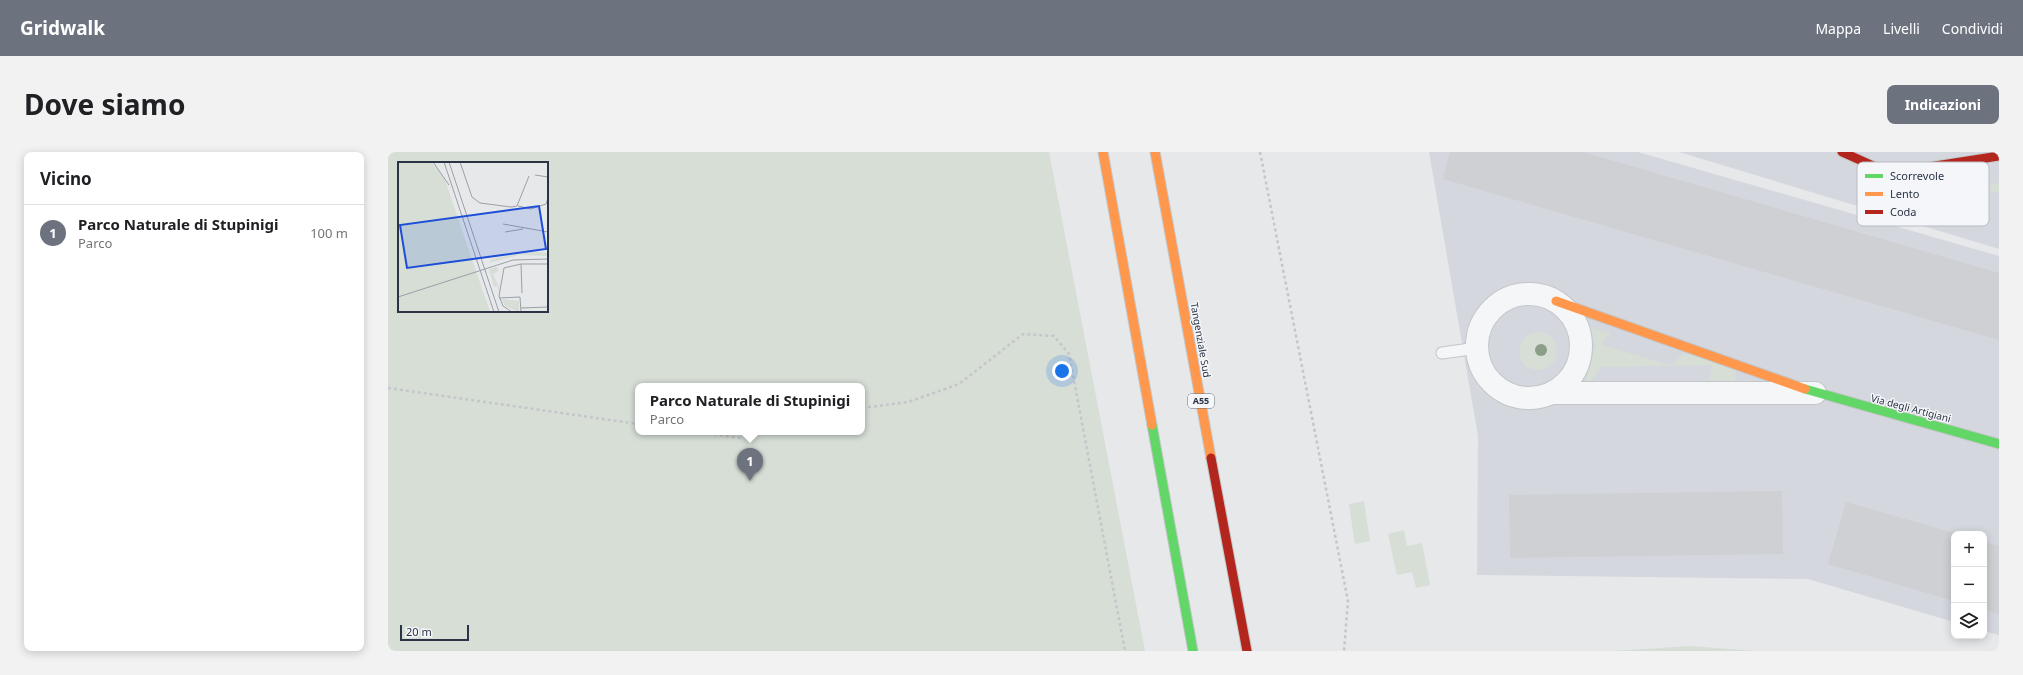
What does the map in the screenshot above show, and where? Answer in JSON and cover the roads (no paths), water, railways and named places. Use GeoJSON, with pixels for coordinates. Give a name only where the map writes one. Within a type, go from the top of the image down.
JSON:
{"type":"FeatureCollection","features":[{"type":"Feature","properties":{"kind":"main road"},"geometry":{"type":"LineString","coordinates":[[1103,152],[1193,651]]}},
{"type":"Feature","properties":{"kind":"main road","name":"Tangenziale Sud"},"geometry":{"type":"LineString","coordinates":[[1155,152],[1247,651]]}},
{"type":"Feature","properties":{"kind":"main road"},"geometry":{"type":"LineString","coordinates":[[1842,152],[1864,162]]}},
{"type":"Feature","properties":{"kind":"main road"},"geometry":{"type":"LineString","coordinates":[[1961,162],[1999,156]]}},
{"type":"Feature","properties":{"kind":"main road","name":"Via degli Artigiani"},"geometry":{"type":"LineString","coordinates":[[1556,301],[1817,393],[1999,444]]}},
{"type":"Feature","properties":{"kind":"street"},"geometry":{"type":"LineString","coordinates":[[1555,393],[1573,377],[1580,360],[1582,344],[1578,327],[1570,313],[1556,301],[1543,296],[1525,294],[1510,297],[1495,307],[1483,321],[1478,334],[1478,356],[1484,374],[1496,388],[1513,397],[1537,399],[1555,393],[1817,393]]}},
{"type":"Feature","properties":{"kind":"lane"},"geometry":{"type":"LineString","coordinates":[[1442,353],[1478,348]]}},
{"type":"Feature","properties":{"kind":"place","name":"Parco Naturale di Stupinigi"},"geometry":{"type":"Point","coordinates":[750,481]}}]}
